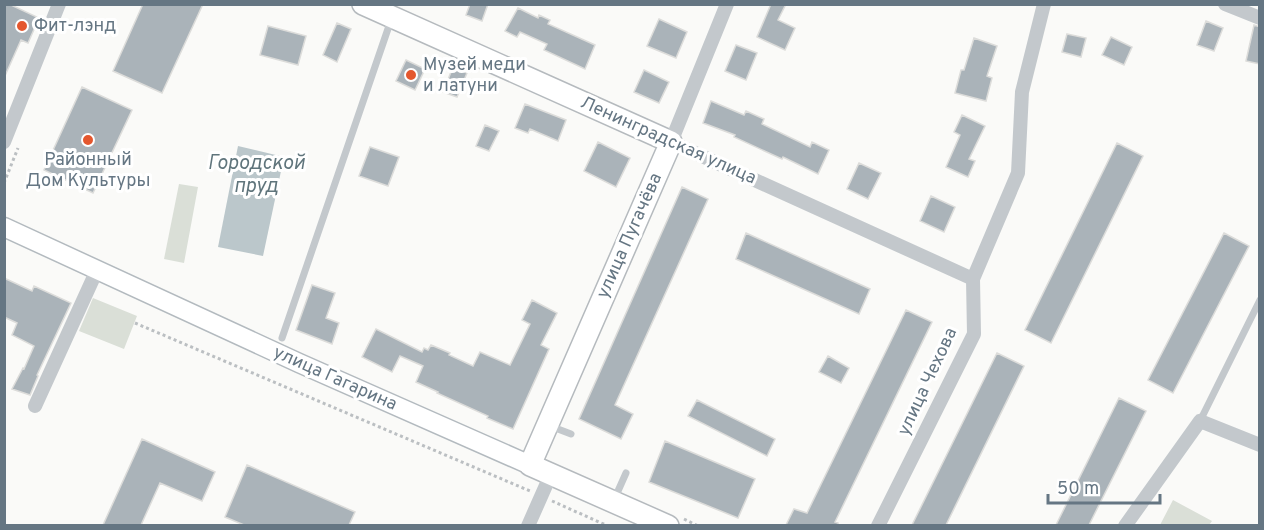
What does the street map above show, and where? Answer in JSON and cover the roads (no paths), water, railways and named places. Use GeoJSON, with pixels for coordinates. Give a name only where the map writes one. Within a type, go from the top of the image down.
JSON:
{"type":"FeatureCollection","features":[{"type":"Feature","properties":{"kind":"main road","name":"Ленинградская улица"},"geometry":{"type":"LineString","coordinates":[[363,4],[670,142]]}},
{"type":"Feature","properties":{"kind":"main road","name":"улица Пугачёва"},"geometry":{"type":"LineString","coordinates":[[530,465],[670,142]]}},
{"type":"Feature","properties":{"kind":"main road","name":"улица Гагарина"},"geometry":{"type":"LineString","coordinates":[[530,465],[668,525]]}},
{"type":"Feature","properties":{"kind":"street"},"geometry":{"type":"LineString","coordinates":[[4,142],[59,4]]}},
{"type":"Feature","properties":{"kind":"street","name":"улица Пугачёва"},"geometry":{"type":"LineString","coordinates":[[670,142],[727,4]]}},
{"type":"Feature","properties":{"kind":"street","name":"улица Чехова"},"geometry":{"type":"LineString","coordinates":[[878,525],[974,334],[973,279],[1018,173],[1022,92],[1044,4]]}},
{"type":"Feature","properties":{"kind":"street"},"geometry":{"type":"LineString","coordinates":[[1225,4],[1260,18]]}},
{"type":"Feature","properties":{"kind":"street","name":"Ленинградская улица"},"geometry":{"type":"LineString","coordinates":[[670,142],[973,279]]}},
{"type":"Feature","properties":{"kind":"street","name":"улица Гагарина"},"geometry":{"type":"LineString","coordinates":[[4,227],[309,367],[530,465]]}},
{"type":"Feature","properties":{"kind":"street"},"geometry":{"type":"LineString","coordinates":[[35,406],[87,301],[97,270]]}},
{"type":"Feature","properties":{"kind":"street"},"geometry":{"type":"LineString","coordinates":[[1125,525],[1200,421],[1260,445]]}},
{"type":"Feature","properties":{"kind":"street"},"geometry":{"type":"LineString","coordinates":[[528,525],[551,474]]}},
{"type":"Feature","properties":{"kind":"lane"},"geometry":{"type":"LineString","coordinates":[[282,338],[392,17]]}},
{"type":"Feature","properties":{"kind":"lane"},"geometry":{"type":"LineString","coordinates":[[1200,421],[1260,300]]}},
{"type":"Feature","properties":{"kind":"lane"},"geometry":{"type":"LineString","coordinates":[[547,425],[570,434]]}},
{"type":"Feature","properties":{"kind":"lane"},"geometry":{"type":"LineString","coordinates":[[613,502],[626,472]]}},
{"type":"Feature","properties":{"kind":"water","name":"Городской пруд"},"geometry":{"type":"Polygon","coordinates":[[[238,146],[284,157],[263,256],[218,247],[238,146]]]}},
{"type":"Feature","properties":{"kind":"place","name":"Фит-лэнд"},"geometry":{"type":"Point","coordinates":[22,26]}},
{"type":"Feature","properties":{"kind":"place","name":"Музей меди и латуни"},"geometry":{"type":"Point","coordinates":[411,75]}},
{"type":"Feature","properties":{"kind":"place","name":"Районный Дом Культуры"},"geometry":{"type":"Point","coordinates":[88,140]}}]}
